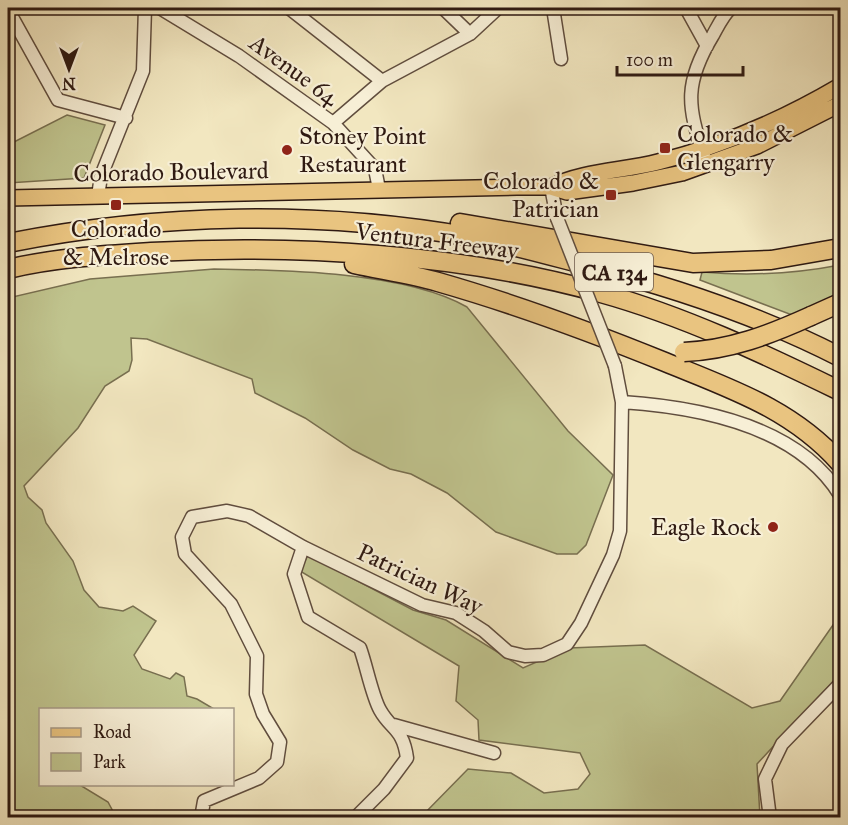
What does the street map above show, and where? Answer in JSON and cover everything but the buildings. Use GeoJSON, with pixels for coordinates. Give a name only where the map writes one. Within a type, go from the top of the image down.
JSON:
{"type":"FeatureCollection","features":[{"type":"Feature","properties":{"kind":"highway"},"geometry":{"type":"LineString","coordinates":[[267,218],[305,213],[388,216],[464,224],[693,263],[783,262],[840,255]]}},
{"type":"Feature","properties":{"kind":"highway","name":"Ventura Freeway"},"geometry":{"type":"LineString","coordinates":[[8,243],[90,228],[189,220],[267,218],[389,226],[472,237],[633,277],[710,302],[837,358]]}},
{"type":"Feature","properties":{"kind":"highway"},"geometry":{"type":"LineString","coordinates":[[8,251],[156,232],[273,228],[364,233],[389,226]]}},
{"type":"Feature","properties":{"kind":"highway"},"geometry":{"type":"LineString","coordinates":[[8,260],[73,249],[205,239],[291,239],[366,245],[379,256]]}},
{"type":"Feature","properties":{"kind":"highway","name":"Ventura Freeway"},"geometry":{"type":"LineString","coordinates":[[8,269],[108,255],[219,248],[296,250],[447,262],[505,271],[603,293],[710,332],[840,391]]}},
{"type":"Feature","properties":{"kind":"highway"},"geometry":{"type":"LineString","coordinates":[[739,263],[840,248]]}},
{"type":"Feature","properties":{"kind":"highway"},"geometry":{"type":"LineString","coordinates":[[296,250],[435,281],[631,348],[783,413],[807,429],[840,463]]}},
{"type":"Feature","properties":{"kind":"highway"},"geometry":{"type":"LineString","coordinates":[[631,348],[684,352],[732,347],[766,336],[840,303]]}},
{"type":"Feature","properties":{"kind":"highway"},"geometry":{"type":"LineString","coordinates":[[795,369],[830,375],[840,380]]}},
{"type":"Feature","properties":{"kind":"main road","name":"Colorado Boulevard"},"geometry":{"type":"LineString","coordinates":[[551,187],[567,179],[635,167],[702,149],[827,94],[840,86]]}},
{"type":"Feature","properties":{"kind":"main road"},"geometry":{"type":"LineString","coordinates":[[827,94],[837,106]]}},
{"type":"Feature","properties":{"kind":"main road","name":"Colorado Boulevard"},"geometry":{"type":"LineString","coordinates":[[8,198],[551,187],[567,192],[633,183],[707,165],[786,134],[837,106]]}},
{"type":"Feature","properties":{"kind":"street"},"geometry":{"type":"LineString","coordinates":[[98,196],[101,176],[143,71],[145,8]]}},
{"type":"Feature","properties":{"kind":"street","name":"Avenue 64"},"geometry":{"type":"LineString","coordinates":[[160,8],[239,56],[333,123],[375,169],[379,189]]}},
{"type":"Feature","properties":{"kind":"street"},"geometry":{"type":"LineString","coordinates":[[289,8],[382,81]]}},
{"type":"Feature","properties":{"kind":"street"},"geometry":{"type":"LineString","coordinates":[[443,8],[470,34]]}},
{"type":"Feature","properties":{"kind":"street"},"geometry":{"type":"LineString","coordinates":[[333,123],[382,81],[470,34],[498,8]]}},
{"type":"Feature","properties":{"kind":"street"},"geometry":{"type":"LineString","coordinates":[[553,8],[561,59]]}},
{"type":"Feature","properties":{"kind":"street"},"geometry":{"type":"LineString","coordinates":[[686,8],[707,46]]}},
{"type":"Feature","properties":{"kind":"street"},"geometry":{"type":"LineString","coordinates":[[707,165],[690,103],[696,69],[707,46],[731,8]]}},
{"type":"Feature","properties":{"kind":"street"},"geometry":{"type":"LineString","coordinates":[[8,10],[58,100],[126,118]]}},
{"type":"Feature","properties":{"kind":"street","name":"Patrician Way"},"geometry":{"type":"LineString","coordinates":[[201,818],[204,801],[259,778],[277,762],[280,742],[263,714],[256,694],[257,656],[231,604],[185,554],[182,537],[192,517],[227,511],[249,516],[303,547],[422,605],[456,613],[508,652],[525,656],[543,655],[567,644],[592,604],[613,555],[620,531],[622,402],[615,366],[557,218],[551,187]]}},
{"type":"Feature","properties":{"kind":"street"},"geometry":{"type":"LineString","coordinates":[[622,402],[680,408],[746,425],[795,451],[821,472],[840,495]]}},
{"type":"Feature","properties":{"kind":"street"},"geometry":{"type":"LineString","coordinates":[[303,547],[294,574],[308,617],[360,648],[380,711],[394,725],[405,744],[407,758],[384,789],[355,818]]}},
{"type":"Feature","properties":{"kind":"street"},"geometry":{"type":"LineString","coordinates":[[770,818],[765,778],[782,744],[840,684]]}},
{"type":"Feature","properties":{"kind":"street"},"geometry":{"type":"LineString","coordinates":[[394,725],[494,753]]}},
{"type":"Feature","properties":{"kind":"green space"},"geometry":{"type":"Polygon","coordinates":[[[67,115],[105,125],[84,178],[8,183],[8,145],[67,115]]]}},
{"type":"Feature","properties":{"kind":"green space"},"geometry":{"type":"Polygon","coordinates":[[[840,265],[840,293],[792,315],[700,280],[702,272],[772,273],[840,265]]]}},
{"type":"Feature","properties":{"kind":"green space"},"geometry":{"type":"Polygon","coordinates":[[[214,269],[310,272],[412,286],[442,295],[467,307],[568,431],[613,475],[586,545],[577,554],[557,554],[496,532],[447,493],[411,474],[390,469],[353,450],[305,418],[255,393],[252,379],[147,339],[131,338],[132,360],[129,371],[105,386],[78,428],[24,486],[28,497],[42,510],[46,523],[73,561],[84,590],[99,607],[123,611],[133,606],[156,621],[134,655],[142,669],[170,679],[176,673],[184,677],[187,696],[212,708],[39,708],[39,786],[82,786],[108,802],[116,817],[8,817],[8,298],[90,279],[214,269]]]}},
{"type":"Feature","properties":{"kind":"green space"},"geometry":{"type":"Polygon","coordinates":[[[308,555],[413,610],[446,620],[523,668],[569,648],[645,645],[752,708],[780,701],[840,615],[840,674],[757,764],[760,817],[421,817],[468,769],[511,773],[544,793],[578,789],[590,774],[580,753],[479,740],[478,720],[456,701],[459,666],[300,571],[308,555]]]}},
{"type":"Feature","properties":{"kind":"place","name":"Colorado & Glengarry"},"geometry":{"type":"Point","coordinates":[665,148]}},
{"type":"Feature","properties":{"kind":"place","name":"Stoney Point Restaurant"},"geometry":{"type":"Point","coordinates":[287,150]}},
{"type":"Feature","properties":{"kind":"place","name":"Colorado & Patrician"},"geometry":{"type":"Point","coordinates":[611,195]}},
{"type":"Feature","properties":{"kind":"place","name":"Colorado & Melrose"},"geometry":{"type":"Point","coordinates":[116,205]}},
{"type":"Feature","properties":{"kind":"place","name":"Eagle Rock"},"geometry":{"type":"Point","coordinates":[773,527]}}]}
